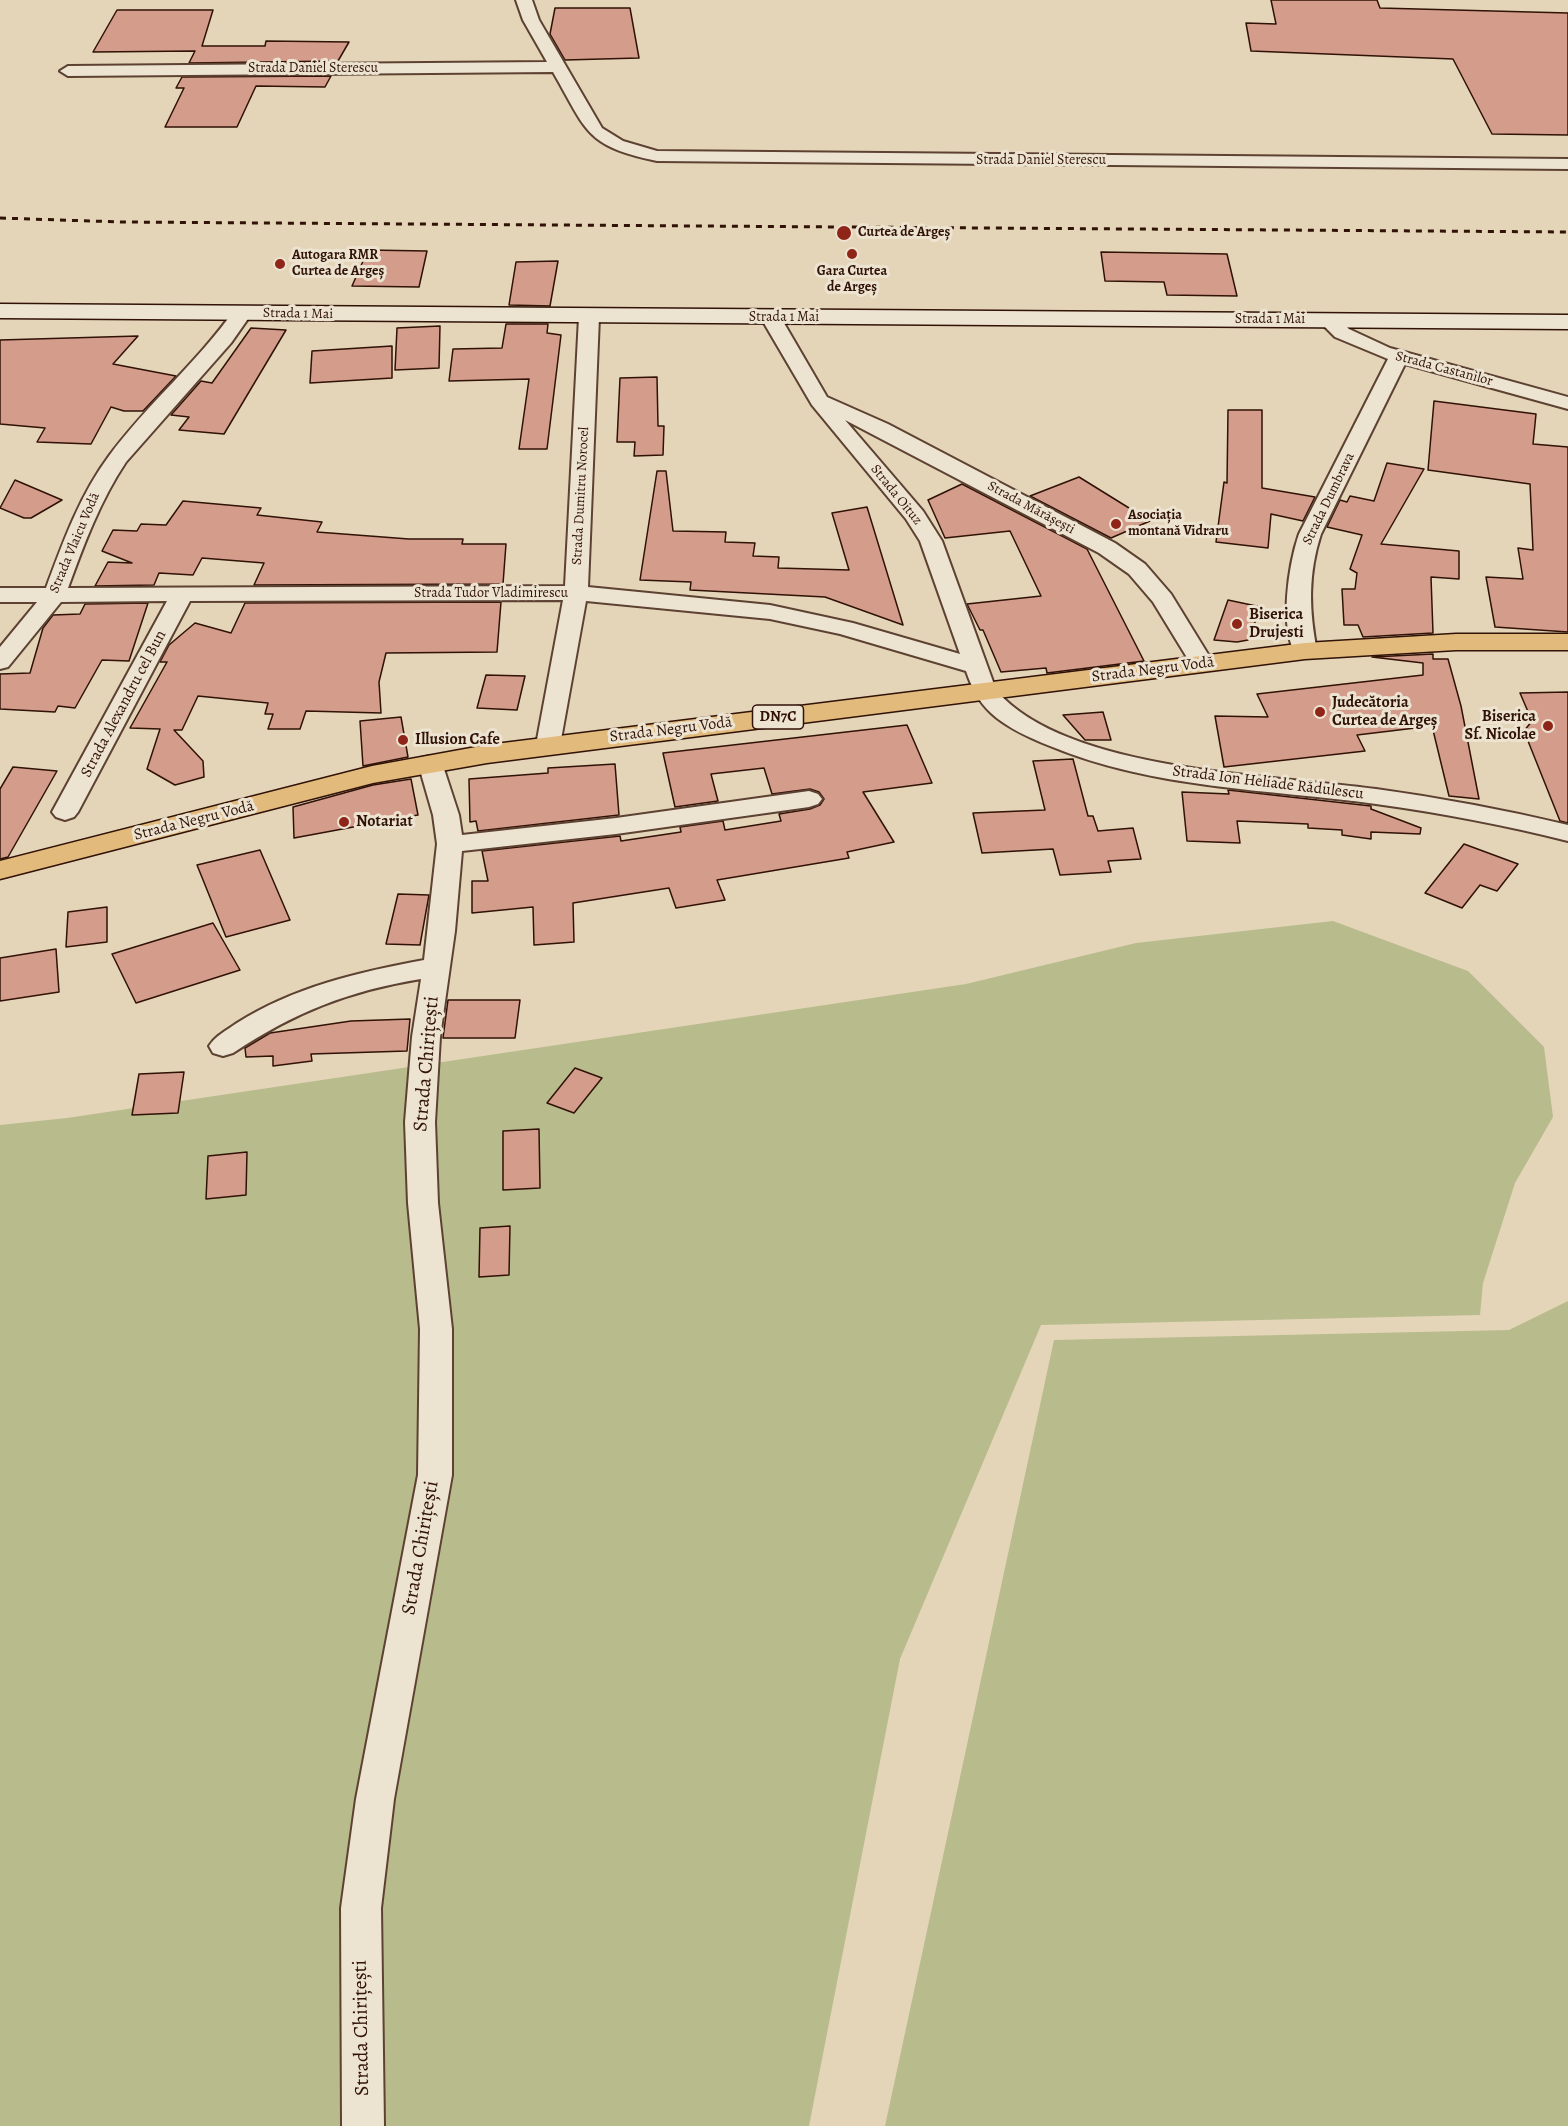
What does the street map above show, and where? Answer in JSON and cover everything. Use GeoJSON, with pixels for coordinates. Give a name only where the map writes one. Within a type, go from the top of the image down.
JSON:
{"type":"FeatureCollection","features":[{"type":"Feature","properties":{"kind":"main road","name":"Strada 1 Mai"},"geometry":{"type":"LineString","coordinates":[[0,311],[1568,322]]}},
{"type":"Feature","properties":{"kind":"main road","name":"Strada Negru Vodă"},"geometry":{"type":"LineString","coordinates":[[0,870],[372,775],[430,763],[548,745],[1305,651],[1456,642],[1568,642]]}},
{"type":"Feature","properties":{"kind":"street","name":"Strada Daniel Sterescu"},"geometry":{"type":"LineString","coordinates":[[524,0],[531,20],[595,131],[609,142],[628,150],[657,156],[1568,164]]}},
{"type":"Feature","properties":{"kind":"street","name":"Strada Daniel Sterescu"},"geometry":{"type":"LineString","coordinates":[[68,71],[558,67]]}},
{"type":"Feature","properties":{"kind":"street","name":"Strada Vlaicu Vodă"},"geometry":{"type":"LineString","coordinates":[[0,662],[54,596],[73,544],[102,482],[127,447],[224,339],[242,313]]}},
{"type":"Feature","properties":{"kind":"street","name":"Strada Dumitru Norocel"},"geometry":{"type":"LineString","coordinates":[[548,745],[576,593],[589,316]]}},
{"type":"Feature","properties":{"kind":"street","name":"Strada Oituz"},"geometry":{"type":"LineString","coordinates":[[771,318],[819,401],[915,516],[931,541],[985,692]]}},
{"type":"Feature","properties":{"kind":"street","name":"Strada Castanilor"},"geometry":{"type":"LineString","coordinates":[[1328,320],[1342,333],[1358,342],[1399,356],[1568,403]]}},
{"type":"Feature","properties":{"kind":"street","name":"Strada Dumbrava"},"geometry":{"type":"LineString","coordinates":[[1305,651],[1297,590],[1302,555],[1310,534],[1399,356]]}},
{"type":"Feature","properties":{"kind":"street","name":"Strada Mărășești"},"geometry":{"type":"LineString","coordinates":[[819,401],[881,428],[1107,548],[1137,569],[1163,599],[1202,664]]}},
{"type":"Feature","properties":{"kind":"street"},"geometry":{"type":"LineString","coordinates":[[851,440],[881,428]]}},
{"type":"Feature","properties":{"kind":"street","name":"Strada Tudor Vladimirescu"},"geometry":{"type":"LineString","coordinates":[[0,596],[576,593],[771,612],[845,627],[975,666]]}},
{"type":"Feature","properties":{"kind":"street","name":"Strada Alexandru cel Bun"},"geometry":{"type":"LineString","coordinates":[[65,812],[182,596]]}},
{"type":"Feature","properties":{"kind":"street","name":"Strada Ion Heliade Rădulescu"},"geometry":{"type":"LineString","coordinates":[[985,692],[1002,711],[1032,728],[1067,746],[1114,760],[1178,771],[1463,810],[1568,833]]}},
{"type":"Feature","properties":{"kind":"street","name":"Strada Chirițești"},"geometry":{"type":"LineString","coordinates":[[363,2126],[361,1908],[375,1799],[435,1475],[436,1329],[423,1203],[420,1122],[426,1037],[437,967],[450,844],[446,815],[430,763]]}},
{"type":"Feature","properties":{"kind":"street"},"geometry":{"type":"LineString","coordinates":[[450,844],[616,826],[808,798]]}},
{"type":"Feature","properties":{"kind":"street"},"geometry":{"type":"LineString","coordinates":[[223,1046],[261,1020],[330,988],[367,978],[437,967]]}},
{"type":"Feature","properties":{"kind":"green space"},"geometry":{"type":"Polygon","coordinates":[[[1333,921],[1468,971],[1544,1047],[1553,1117],[1515,1183],[1483,1283],[1480,1315],[1041,1325],[900,1659],[809,2126],[0,2126],[0,1125],[67,1118],[966,984],[1136,943],[1333,921]]]}},
{"type":"Feature","properties":{"kind":"green space"},"geometry":{"type":"Polygon","coordinates":[[[1568,1301],[1568,2126],[885,2126],[1054,1340],[1509,1330],[1568,1301]]]}},
{"type":"Feature","properties":{"kind":"building"},"geometry":{"type":"Polygon","coordinates":[[[1271,0],[1377,0],[1380,8],[1568,13],[1568,135],[1492,134],[1453,59],[1251,51],[1246,23],[1276,24],[1271,0]]]}},
{"type":"Feature","properties":{"kind":"building"},"geometry":{"type":"Polygon","coordinates":[[[555,8],[630,8],[639,58],[565,60],[550,34],[555,8]]]}},
{"type":"Feature","properties":{"kind":"building"},"geometry":{"type":"Polygon","coordinates":[[[117,10],[213,10],[202,46],[265,46],[266,41],[349,42],[338,61],[189,63],[195,51],[93,52],[117,10]]]}},
{"type":"Feature","properties":{"kind":"building"},"geometry":{"type":"Polygon","coordinates":[[[331,76],[325,87],[256,86],[237,127],[165,127],[184,88],[176,88],[182,77],[331,76]]]}},
{"type":"Feature","properties":{"kind":"building"},"geometry":{"type":"Polygon","coordinates":[[[368,250],[427,251],[419,287],[352,286],[368,250]]]}},
{"type":"Feature","properties":{"kind":"building"},"geometry":{"type":"Polygon","coordinates":[[[1101,252],[1227,254],[1237,296],[1167,295],[1164,282],[1105,281],[1101,252]]]}},
{"type":"Feature","properties":{"kind":"building"},"geometry":{"type":"Polygon","coordinates":[[[558,261],[550,306],[509,305],[516,262],[558,261]]]}},
{"type":"Feature","properties":{"kind":"building"},"geometry":{"type":"Polygon","coordinates":[[[506,324],[548,324],[547,333],[561,335],[547,449],[519,449],[529,379],[449,381],[453,349],[502,348],[506,324]]]}},
{"type":"Feature","properties":{"kind":"building"},"geometry":{"type":"Polygon","coordinates":[[[440,326],[439,368],[395,370],[397,328],[440,326]]]}},
{"type":"Feature","properties":{"kind":"building"},"geometry":{"type":"Polygon","coordinates":[[[251,328],[286,330],[224,434],[179,430],[189,417],[171,415],[201,381],[212,383],[251,328]]]}},
{"type":"Feature","properties":{"kind":"building"},"geometry":{"type":"Polygon","coordinates":[[[138,336],[113,364],[176,376],[143,411],[124,411],[111,407],[91,444],[37,442],[45,428],[0,424],[0,340],[138,336]]]}},
{"type":"Feature","properties":{"kind":"building"},"geometry":{"type":"Polygon","coordinates":[[[392,346],[392,378],[310,383],[312,351],[392,346]]]}},
{"type":"Feature","properties":{"kind":"building"},"geometry":{"type":"Polygon","coordinates":[[[657,377],[658,426],[664,426],[663,455],[634,456],[635,442],[617,442],[620,378],[657,377]]]}},
{"type":"Feature","properties":{"kind":"building"},"geometry":{"type":"Polygon","coordinates":[[[1434,401],[1536,414],[1533,444],[1568,447],[1568,632],[1495,627],[1486,577],[1523,579],[1518,548],[1533,550],[1530,484],[1428,470],[1434,401]]]}},
{"type":"Feature","properties":{"kind":"building"},"geometry":{"type":"Polygon","coordinates":[[[1228,410],[1262,410],[1262,488],[1315,497],[1303,521],[1271,514],[1268,548],[1216,542],[1224,482],[1227,483],[1228,410]]]}},
{"type":"Feature","properties":{"kind":"building"},"geometry":{"type":"Polygon","coordinates":[[[1387,463],[1424,469],[1381,544],[1459,551],[1459,579],[1431,577],[1433,633],[1363,637],[1358,625],[1344,625],[1342,589],[1355,589],[1357,573],[1350,569],[1362,535],[1327,527],[1340,500],[1347,502],[1350,496],[1374,501],[1387,463]]]}},
{"type":"Feature","properties":{"kind":"building"},"geometry":{"type":"Polygon","coordinates":[[[657,471],[666,471],[673,531],[726,532],[725,542],[755,543],[753,556],[779,557],[778,568],[849,570],[832,513],[867,507],[903,625],[825,597],[690,590],[691,582],[640,580],[657,471]]]}},
{"type":"Feature","properties":{"kind":"building"},"geometry":{"type":"Polygon","coordinates":[[[1079,477],[1150,521],[1111,538],[1030,496],[1079,477]]]}},
{"type":"Feature","properties":{"kind":"building"},"geometry":{"type":"Polygon","coordinates":[[[15,480],[62,500],[31,518],[24,518],[0,508],[15,480]]]}},
{"type":"Feature","properties":{"kind":"building"},"geometry":{"type":"Polygon","coordinates":[[[962,484],[1087,549],[1144,661],[1047,673],[1046,668],[1001,672],[983,630],[980,630],[967,604],[1041,596],[1010,531],[945,538],[928,500],[962,484]]]}},
{"type":"Feature","properties":{"kind":"building"},"geometry":{"type":"Polygon","coordinates":[[[183,501],[261,508],[257,515],[322,522],[317,532],[409,539],[463,539],[462,544],[506,544],[503,584],[254,585],[264,563],[202,558],[193,575],[159,573],[154,585],[95,586],[108,562],[132,563],[102,551],[113,530],[137,531],[141,524],[166,525],[183,501]]]}},
{"type":"Feature","properties":{"kind":"building","name":"Biserica Drujesti"},"geometry":{"type":"Polygon","coordinates":[[[1228,600],[1261,607],[1248,640],[1237,642],[1214,640],[1228,600]]]}},
{"type":"Feature","properties":{"kind":"building"},"geometry":{"type":"Polygon","coordinates":[[[501,602],[497,652],[386,653],[379,682],[381,713],[306,711],[300,729],[268,729],[273,714],[265,714],[268,703],[198,696],[182,730],[174,730],[203,761],[204,777],[175,785],[147,769],[160,729],[130,728],[167,662],[160,662],[169,645],[195,623],[231,633],[245,603],[501,602]]]}},
{"type":"Feature","properties":{"kind":"building"},"geometry":{"type":"Polygon","coordinates":[[[148,603],[129,661],[102,660],[75,708],[58,706],[55,712],[0,709],[0,674],[30,673],[43,628],[53,615],[80,614],[85,604],[148,603]]]}},
{"type":"Feature","properties":{"kind":"building"},"geometry":{"type":"Polygon","coordinates":[[[1433,654],[1433,659],[1448,659],[1461,706],[1479,799],[1449,796],[1432,726],[1357,735],[1365,751],[1224,767],[1215,716],[1268,717],[1257,694],[1423,675],[1423,663],[1372,657],[1433,654]]]}},
{"type":"Feature","properties":{"kind":"building"},"geometry":{"type":"Polygon","coordinates":[[[486,675],[525,676],[517,710],[477,708],[486,675]]]}},
{"type":"Feature","properties":{"kind":"building","name":"Biserica Sf. Nicolae"},"geometry":{"type":"Polygon","coordinates":[[[1568,692],[1568,823],[1560,821],[1524,731],[1532,721],[1520,693],[1568,692]]]}},
{"type":"Feature","properties":{"kind":"building"},"geometry":{"type":"Polygon","coordinates":[[[1103,712],[1111,740],[1085,740],[1063,715],[1103,712]]]}},
{"type":"Feature","properties":{"kind":"building"},"geometry":{"type":"Polygon","coordinates":[[[401,717],[408,757],[363,766],[360,721],[401,717]]]}},
{"type":"Feature","properties":{"kind":"building"},"geometry":{"type":"Polygon","coordinates":[[[907,725],[932,783],[863,792],[894,842],[847,852],[849,858],[717,880],[725,900],[676,908],[669,888],[573,903],[574,942],[534,945],[533,907],[472,913],[472,881],[488,881],[482,851],[620,836],[621,841],[681,832],[680,827],[723,821],[725,830],[781,821],[779,814],[810,809],[820,805],[824,799],[819,792],[810,789],[772,794],[764,768],[711,774],[718,801],[675,807],[663,753],[907,725]]]}},
{"type":"Feature","properties":{"kind":"building"},"geometry":{"type":"Polygon","coordinates":[[[1073,759],[1088,816],[1093,816],[1098,831],[1133,828],[1141,859],[1108,861],[1111,872],[1060,875],[1053,849],[982,853],[973,813],[1045,810],[1033,761],[1073,759]]]}},
{"type":"Feature","properties":{"kind":"building"},"geometry":{"type":"Polygon","coordinates":[[[615,764],[619,815],[478,831],[476,821],[470,822],[469,779],[548,773],[548,768],[615,764]]]}},
{"type":"Feature","properties":{"kind":"building"},"geometry":{"type":"Polygon","coordinates":[[[13,767],[57,771],[8,857],[0,859],[0,789],[13,767]]]}},
{"type":"Feature","properties":{"kind":"building"},"geometry":{"type":"Polygon","coordinates":[[[411,779],[418,815],[294,838],[293,807],[373,785],[411,779]]]}},
{"type":"Feature","properties":{"kind":"building"},"geometry":{"type":"Polygon","coordinates":[[[1228,790],[1371,806],[1371,809],[1421,828],[1420,834],[1371,832],[1371,839],[1342,835],[1342,830],[1308,828],[1308,824],[1237,821],[1240,843],[1187,841],[1182,792],[1229,794],[1228,790]]]}},
{"type":"Feature","properties":{"kind":"building"},"geometry":{"type":"Polygon","coordinates":[[[1464,844],[1518,864],[1497,891],[1480,885],[1462,908],[1425,893],[1464,844]]]}},
{"type":"Feature","properties":{"kind":"building"},"geometry":{"type":"Polygon","coordinates":[[[260,850],[290,920],[226,937],[197,865],[260,850]]]}},
{"type":"Feature","properties":{"kind":"building"},"geometry":{"type":"Polygon","coordinates":[[[398,894],[429,895],[420,945],[386,944],[398,894]]]}},
{"type":"Feature","properties":{"kind":"building"},"geometry":{"type":"Polygon","coordinates":[[[107,907],[107,942],[66,947],[68,912],[107,907]]]}},
{"type":"Feature","properties":{"kind":"building"},"geometry":{"type":"Polygon","coordinates":[[[213,923],[240,970],[136,1003],[112,954],[213,923]]]}},
{"type":"Feature","properties":{"kind":"building"},"geometry":{"type":"Polygon","coordinates":[[[56,949],[59,992],[0,1001],[0,958],[56,949]]]}},
{"type":"Feature","properties":{"kind":"building"},"geometry":{"type":"Polygon","coordinates":[[[448,1000],[520,1000],[515,1038],[443,1038],[448,1000]]]}},
{"type":"Feature","properties":{"kind":"building"},"geometry":{"type":"Polygon","coordinates":[[[410,1019],[407,1051],[311,1054],[312,1061],[273,1066],[273,1056],[246,1057],[245,1048],[270,1033],[351,1021],[410,1019]]]}},
{"type":"Feature","properties":{"kind":"building"},"geometry":{"type":"Polygon","coordinates":[[[575,1068],[602,1078],[574,1113],[547,1103],[575,1068]]]}},
{"type":"Feature","properties":{"kind":"building"},"geometry":{"type":"Polygon","coordinates":[[[184,1072],[178,1113],[132,1115],[139,1074],[184,1072]]]}},
{"type":"Feature","properties":{"kind":"building"},"geometry":{"type":"Polygon","coordinates":[[[539,1129],[540,1188],[503,1190],[503,1131],[539,1129]]]}},
{"type":"Feature","properties":{"kind":"building"},"geometry":{"type":"Polygon","coordinates":[[[247,1152],[246,1195],[206,1199],[208,1156],[247,1152]]]}},
{"type":"Feature","properties":{"kind":"building"},"geometry":{"type":"Polygon","coordinates":[[[510,1226],[509,1275],[479,1277],[480,1228],[510,1226]]]}},
{"type":"Feature","properties":{"kind":"railway"},"geometry":{"type":"LineString","coordinates":[[0,218],[121,222],[1568,232]]}},
{"type":"Feature","properties":{"kind":"place","name":"Curtea de Argeș"},"geometry":{"type":"Point","coordinates":[844,233]}},
{"type":"Feature","properties":{"kind":"place","name":"Gara Curtea de Argeș"},"geometry":{"type":"Point","coordinates":[852,254]}},
{"type":"Feature","properties":{"kind":"place","name":"Autogara RMR Curtea de Argeș"},"geometry":{"type":"Point","coordinates":[280,264]}},
{"type":"Feature","properties":{"kind":"place","name":"Asociația montană Vidraru"},"geometry":{"type":"Point","coordinates":[1116,524]}},
{"type":"Feature","properties":{"kind":"place","name":"Biserica Drujesti"},"geometry":{"type":"Point","coordinates":[1237,624]}},
{"type":"Feature","properties":{"kind":"place","name":"Judecătoria Curtea de Argeș"},"geometry":{"type":"Point","coordinates":[1320,712]}},
{"type":"Feature","properties":{"kind":"place","name":"Biserica Sf. Nicolae"},"geometry":{"type":"Point","coordinates":[1548,726]}},
{"type":"Feature","properties":{"kind":"place","name":"Illusion Cafe"},"geometry":{"type":"Point","coordinates":[403,740]}},
{"type":"Feature","properties":{"kind":"place","name":"Notariat"},"geometry":{"type":"Point","coordinates":[344,822]}}]}
